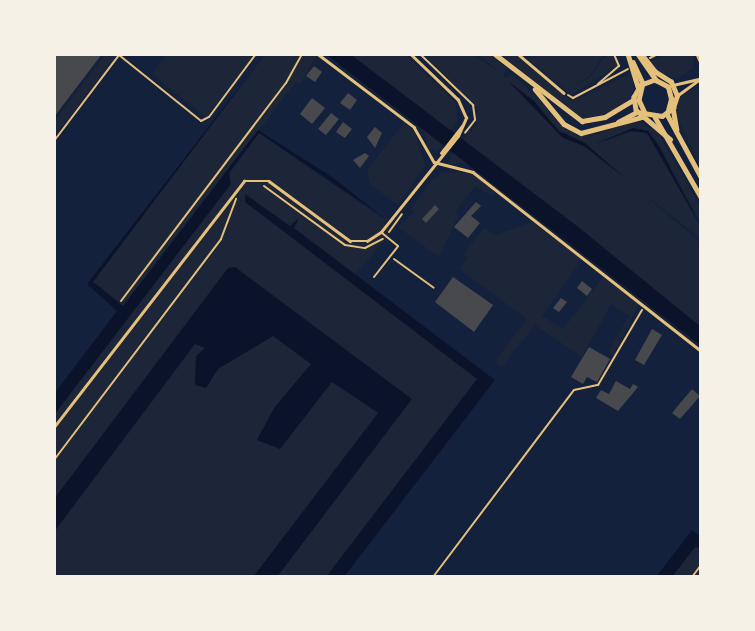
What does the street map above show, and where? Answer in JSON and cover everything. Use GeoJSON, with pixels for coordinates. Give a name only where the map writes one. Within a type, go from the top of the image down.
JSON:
{"type":"FeatureCollection","features":[{"type":"Feature","properties":{"kind":"main road"},"geometry":{"type":"LineString","coordinates":[[495,54],[533,86],[582,121],[605,117],[633,100],[643,83],[659,78]]}},
{"type":"Feature","properties":{"kind":"main road"},"geometry":{"type":"LineString","coordinates":[[640,54],[659,78],[671,86],[677,96],[673,108],[667,114],[654,119]]}},
{"type":"Feature","properties":{"kind":"main road"},"geometry":{"type":"LineString","coordinates":[[628,55],[643,83],[639,100],[643,115]]}},
{"type":"Feature","properties":{"kind":"main road"},"geometry":{"type":"LineString","coordinates":[[628,55],[638,88]]}},
{"type":"Feature","properties":{"kind":"main road"},"geometry":{"type":"LineString","coordinates":[[533,86],[564,124],[574,131],[590,132],[643,115]]}},
{"type":"Feature","properties":{"kind":"main road"},"geometry":{"type":"LineString","coordinates":[[671,86],[667,114],[701,177]]}},
{"type":"Feature","properties":{"kind":"main road"},"geometry":{"type":"LineString","coordinates":[[633,100],[637,112],[654,119],[670,139],[701,197]]}},
{"type":"Feature","properties":{"kind":"main road"},"geometry":{"type":"LineString","coordinates":[[673,108],[678,134]]}},
{"type":"Feature","properties":{"kind":"main road"},"geometry":{"type":"LineString","coordinates":[[617,122],[637,112]]}},
{"type":"Feature","properties":{"kind":"street"},"geometry":{"type":"LineString","coordinates":[[318,54],[414,127],[434,162],[473,172],[701,351]]}},
{"type":"Feature","properties":{"kind":"street"},"geometry":{"type":"LineString","coordinates":[[54,427],[244,181],[270,181],[345,239],[367,241],[381,232],[441,153],[458,135],[462,126],[464,106],[410,54]]}},
{"type":"Feature","properties":{"kind":"street"},"geometry":{"type":"LineString","coordinates":[[518,54],[564,93]]}},
{"type":"Feature","properties":{"kind":"street"},"geometry":{"type":"LineString","coordinates":[[697,54],[701,63]]}},
{"type":"Feature","properties":{"kind":"street"},"geometry":{"type":"LineString","coordinates":[[671,86],[700,79]]}},
{"type":"Feature","properties":{"kind":"street"},"geometry":{"type":"LineString","coordinates":[[677,96],[700,79]]}},
{"type":"Feature","properties":{"kind":"street"},"geometry":{"type":"LineString","coordinates":[[441,153],[454,132],[462,126]]}},
{"type":"Feature","properties":{"kind":"lane"},"geometry":{"type":"LineString","coordinates":[[374,277],[398,246],[381,232]]}},
{"type":"Feature","properties":{"kind":"path"},"geometry":{"type":"LineString","coordinates":[[54,141],[119,55],[201,121],[209,117],[256,54]]}},
{"type":"Feature","properties":{"kind":"path"},"geometry":{"type":"LineString","coordinates":[[121,301],[286,83],[302,54]]}},
{"type":"Feature","properties":{"kind":"path"},"geometry":{"type":"LineString","coordinates":[[598,85],[598,80],[619,66],[614,54]]}},
{"type":"Feature","properties":{"kind":"path"},"geometry":{"type":"LineString","coordinates":[[650,58],[658,54]]}},
{"type":"Feature","properties":{"kind":"path"},"geometry":{"type":"LineString","coordinates":[[564,93],[573,98],[629,69]]}},
{"type":"Feature","properties":{"kind":"path"},"geometry":{"type":"LineString","coordinates":[[257,185],[345,246],[365,248],[386,236],[405,210]]}},
{"type":"Feature","properties":{"kind":"path"},"geometry":{"type":"LineString","coordinates":[[54,460],[221,239],[239,194]]}},
{"type":"Feature","properties":{"kind":"path"},"geometry":{"type":"LineString","coordinates":[[390,256],[434,288]]}},
{"type":"Feature","properties":{"kind":"path"},"geometry":{"type":"LineString","coordinates":[[433,577],[574,390],[598,385],[645,305]]}},
{"type":"Feature","properties":{"kind":"path"},"geometry":{"type":"LineString","coordinates":[[692,577],[701,565]]}},
{"type":"Feature","properties":{"kind":"shaded area"},"geometry":{"type":"Polygon","coordinates":[[[106,54],[118,54],[54,137],[54,122],[106,54]]]}},
{"type":"Feature","properties":{"kind":"shaded area"},"geometry":{"type":"Polygon","coordinates":[[[167,54],[254,54],[206,117],[152,74],[167,54]]]}},
{"type":"Feature","properties":{"kind":"shaded area"},"geometry":{"type":"Polygon","coordinates":[[[265,54],[316,56],[300,84],[296,82],[123,306],[93,281],[265,54]]]}},
{"type":"Feature","properties":{"kind":"shaded area"},"geometry":{"type":"Polygon","coordinates":[[[265,54],[93,282],[123,306],[258,130],[332,177],[383,217],[259,133],[229,173],[231,184],[54,415],[54,394],[117,311],[87,284],[265,54]]]}},
{"type":"Feature","properties":{"kind":"shaded area"},"geometry":{"type":"Polygon","coordinates":[[[323,54],[443,144],[437,152],[428,149],[425,134],[418,126],[323,54]]]}},
{"type":"Feature","properties":{"kind":"shaded area"},"geometry":{"type":"Polygon","coordinates":[[[326,54],[350,54],[577,226],[701,327],[701,346],[326,54]]]}},
{"type":"Feature","properties":{"kind":"shaded area"},"geometry":{"type":"Polygon","coordinates":[[[350,54],[405,54],[456,103],[457,123],[450,131],[439,124],[350,54]]]}},
{"type":"Feature","properties":{"kind":"shaded area"},"geometry":{"type":"Polygon","coordinates":[[[423,54],[472,54],[499,72],[478,54],[489,54],[506,68],[503,78],[513,75],[577,136],[595,135],[635,120],[657,131],[701,208],[701,223],[648,131],[633,128],[595,144],[639,130],[650,137],[664,159],[701,227],[701,239],[635,187],[701,243],[701,327],[462,140],[476,126],[477,107],[423,54]]]}},
{"type":"Feature","properties":{"kind":"shaded area"},"geometry":{"type":"Polygon","coordinates":[[[500,54],[517,56],[572,101],[632,73],[634,90],[623,106],[598,117],[579,118],[500,54]]]}},
{"type":"Feature","properties":{"kind":"shaded area"},"geometry":{"type":"Polygon","coordinates":[[[530,54],[554,75],[531,54],[605,54],[589,76],[571,88],[590,77],[607,54],[613,54],[618,66],[572,95],[529,60],[530,54]]]}},
{"type":"Feature","properties":{"kind":"shaded area"},"geometry":{"type":"Polygon","coordinates":[[[665,54],[694,54],[693,68],[677,79],[659,72],[651,62],[665,54]]]}},
{"type":"Feature","properties":{"kind":"shaded area"},"geometry":{"type":"Polygon","coordinates":[[[508,81],[534,101],[559,131],[585,143],[626,179],[584,146],[563,138],[508,81]]]}},
{"type":"Feature","properties":{"kind":"shaded area"},"geometry":{"type":"Polygon","coordinates":[[[693,89],[701,89],[701,169],[675,113],[680,97],[693,89]]]}},
{"type":"Feature","properties":{"kind":"shaded area"},"geometry":{"type":"Polygon","coordinates":[[[404,123],[415,132],[425,166],[398,205],[370,184],[367,170],[404,123]]]}},
{"type":"Feature","properties":{"kind":"shaded area"},"geometry":{"type":"Polygon","coordinates":[[[633,128],[648,131],[659,146],[701,227],[647,133],[630,131],[595,144],[633,128]]]}},
{"type":"Feature","properties":{"kind":"shaded area"},"geometry":{"type":"Polygon","coordinates":[[[259,133],[380,217],[388,218],[384,223],[394,230],[352,278],[484,378],[334,577],[54,577],[54,412],[259,133]]]}},
{"type":"Feature","properties":{"kind":"shaded area"},"geometry":{"type":"Polygon","coordinates":[[[454,152],[677,323],[701,347],[473,168],[462,163],[447,165],[454,152]]]}},
{"type":"Feature","properties":{"kind":"shaded area"},"geometry":{"type":"Polygon","coordinates":[[[443,172],[471,173],[493,190],[494,197],[475,186],[455,212],[458,216],[439,257],[398,227],[414,212],[411,209],[431,181],[443,172]]]}},
{"type":"Feature","properties":{"kind":"shaded area"},"geometry":{"type":"Polygon","coordinates":[[[245,194],[290,226],[299,218],[294,228],[495,380],[344,577],[326,577],[477,379],[245,202],[245,194]]]}},
{"type":"Feature","properties":{"kind":"shaded area"},"geometry":{"type":"Polygon","coordinates":[[[532,222],[582,259],[542,316],[563,329],[603,277],[639,304],[613,356],[609,350],[629,316],[611,304],[582,357],[535,325],[502,367],[494,362],[527,319],[459,269],[468,258],[463,255],[484,228],[496,235],[532,222]]]}},
{"type":"Feature","properties":{"kind":"shaded area"},"geometry":{"type":"Polygon","coordinates":[[[235,267],[412,399],[277,577],[253,577],[378,413],[332,382],[280,449],[257,440],[274,408],[311,364],[273,336],[218,369],[206,388],[195,385],[196,356],[205,348],[195,344],[54,532],[54,499],[228,268],[235,267]]]}},
{"type":"Feature","properties":{"kind":"shaded area"},"geometry":{"type":"Polygon","coordinates":[[[692,530],[701,537],[701,548],[695,547],[672,577],[656,577],[692,530]]]}},
{"type":"Feature","properties":{"kind":"shaded area"},"geometry":{"type":"Polygon","coordinates":[[[701,541],[701,577],[666,577],[701,541]]]}},
{"type":"Feature","properties":{"kind":"building"},"geometry":{"type":"Polygon","coordinates":[[[54,54],[102,54],[54,117],[54,54]]]}},
{"type":"Feature","properties":{"kind":"building"},"geometry":{"type":"Polygon","coordinates":[[[314,66],[322,72],[315,82],[306,76],[314,66]]]}},
{"type":"Feature","properties":{"kind":"building"},"geometry":{"type":"Polygon","coordinates":[[[348,93],[357,100],[350,110],[340,103],[348,93]]]}},
{"type":"Feature","properties":{"kind":"building"},"geometry":{"type":"Polygon","coordinates":[[[312,98],[325,108],[312,124],[300,114],[312,98]]]}},
{"type":"Feature","properties":{"kind":"building"},"geometry":{"type":"Polygon","coordinates":[[[331,113],[339,119],[326,135],[318,129],[331,113]]]}},
{"type":"Feature","properties":{"kind":"building"},"geometry":{"type":"Polygon","coordinates":[[[343,122],[352,129],[345,138],[336,132],[343,122]]]}},
{"type":"Feature","properties":{"kind":"building"},"geometry":{"type":"Polygon","coordinates":[[[375,127],[382,133],[375,148],[367,137],[375,127]]]}},
{"type":"Feature","properties":{"kind":"building"},"geometry":{"type":"Polygon","coordinates":[[[365,153],[369,156],[360,168],[353,160],[365,153]]]}},
{"type":"Feature","properties":{"kind":"building"},"geometry":{"type":"Polygon","coordinates":[[[476,202],[481,206],[471,216],[480,223],[468,238],[454,227],[476,202]]]}},
{"type":"Feature","properties":{"kind":"building"},"geometry":{"type":"Polygon","coordinates":[[[435,205],[439,209],[426,223],[422,219],[435,205]]]}},
{"type":"Feature","properties":{"kind":"building"},"geometry":{"type":"Polygon","coordinates":[[[453,277],[493,305],[474,332],[435,302],[453,277]]]}},
{"type":"Feature","properties":{"kind":"building"},"geometry":{"type":"Polygon","coordinates":[[[582,281],[592,289],[587,296],[577,288],[582,281]]]}},
{"type":"Feature","properties":{"kind":"building"},"geometry":{"type":"Polygon","coordinates":[[[561,298],[567,302],[559,312],[553,308],[561,298]]]}},
{"type":"Feature","properties":{"kind":"building"},"geometry":{"type":"Polygon","coordinates":[[[652,329],[662,335],[644,365],[635,360],[652,329]]]}},
{"type":"Feature","properties":{"kind":"building"},"geometry":{"type":"Polygon","coordinates":[[[589,347],[610,359],[597,382],[587,377],[583,384],[571,377],[589,347]]]}},
{"type":"Feature","properties":{"kind":"building"},"geometry":{"type":"Polygon","coordinates":[[[616,381],[630,389],[633,384],[638,387],[618,411],[596,398],[601,390],[609,394],[616,381]]]}},
{"type":"Feature","properties":{"kind":"building"},"geometry":{"type":"Polygon","coordinates":[[[692,389],[700,396],[680,419],[672,413],[692,389]]]}}]}
